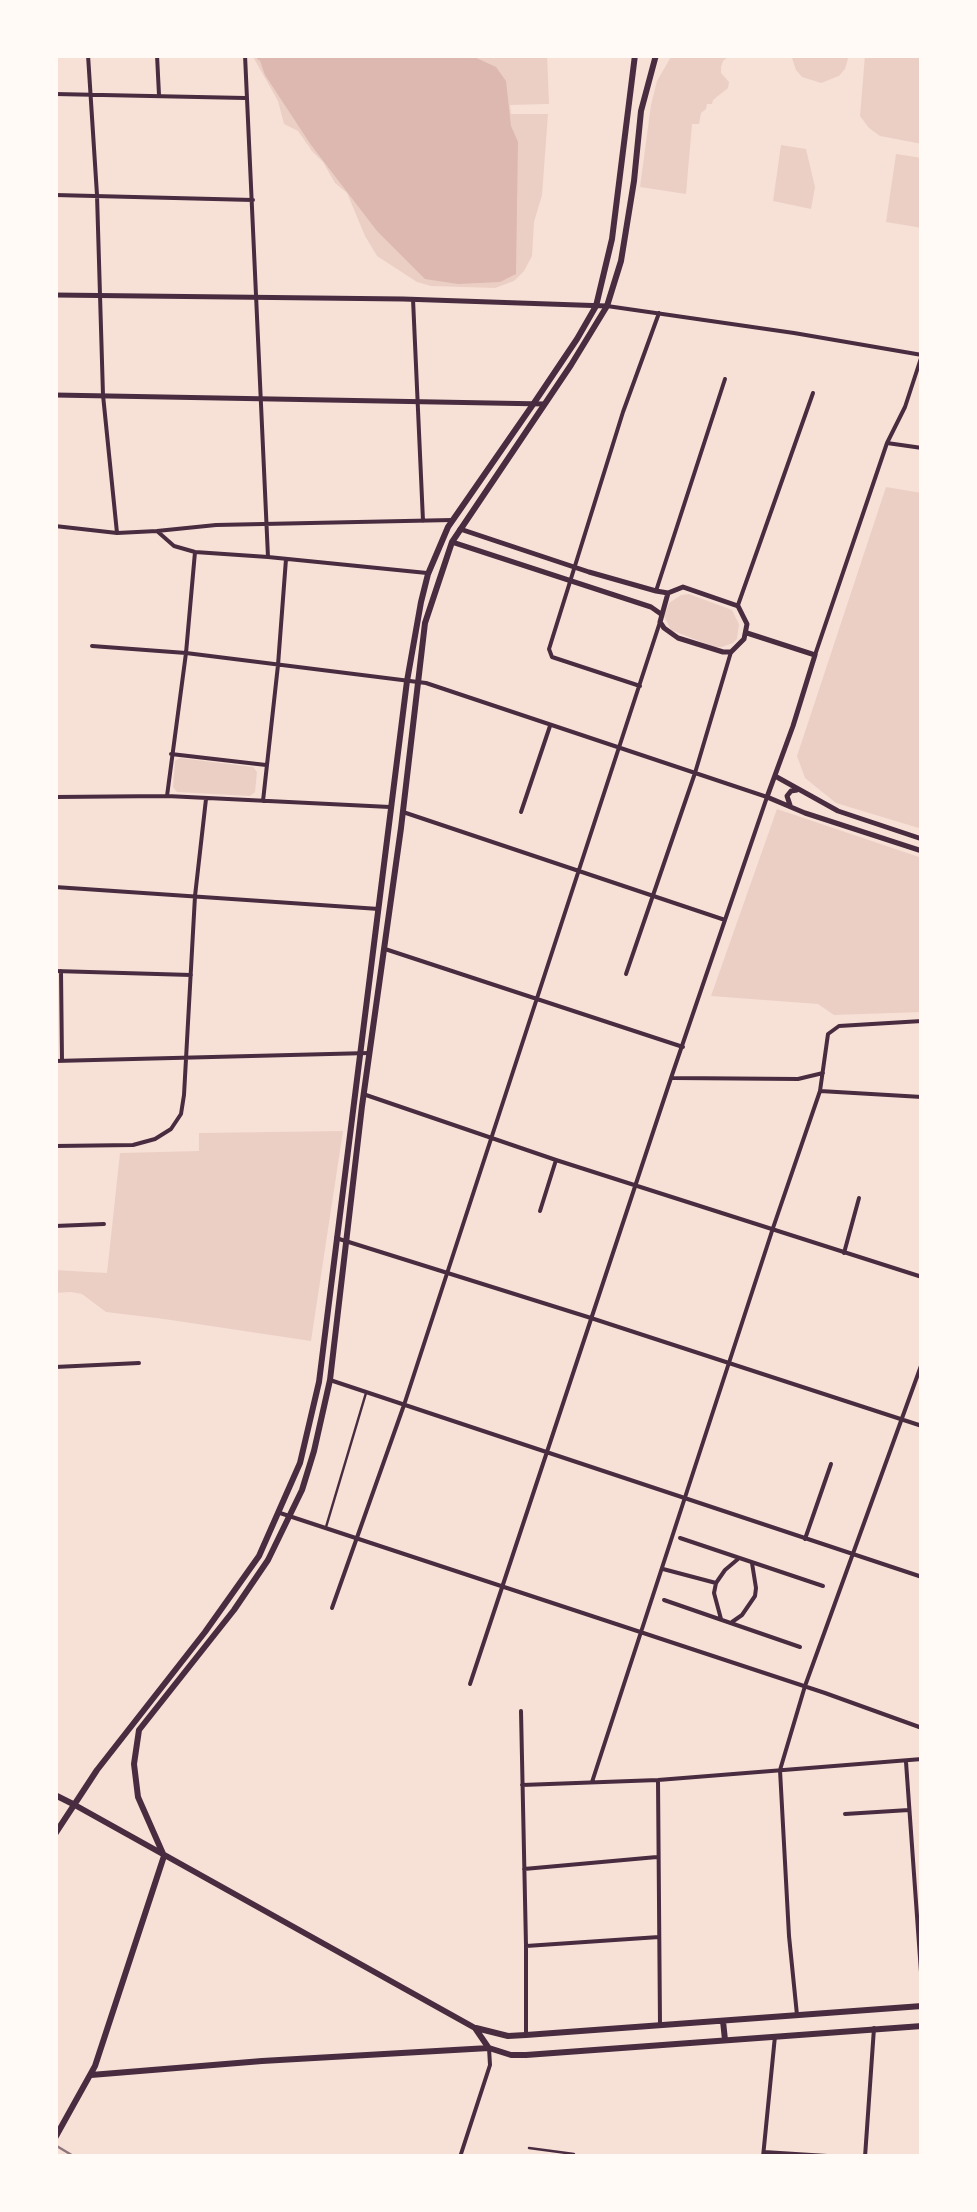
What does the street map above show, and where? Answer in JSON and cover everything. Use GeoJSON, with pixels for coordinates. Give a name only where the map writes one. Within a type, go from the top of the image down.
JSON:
{"type":"FeatureCollection","features":[{"type":"Feature","properties":{"kind":"main road"},"geometry":{"type":"LineString","coordinates":[[55,1834],[156,1692],[237,1590],[259,1556],[300,1463],[317,1397],[412,641],[428,574],[452,520],[534,404],[596,306],[612,239],[635,55]]}},
{"type":"Feature","properties":{"kind":"main road"},"geometry":{"type":"LineString","coordinates":[[55,2138],[95,2066],[164,1856],[138,1797],[134,1764],[139,1730],[246,1595],[268,1560],[302,1490],[314,1451],[330,1380],[424,623],[452,542],[607,306],[621,261],[641,111],[653,56]]}},
{"type":"Feature","properties":{"kind":"main road"},"geometry":{"type":"LineString","coordinates":[[55,1795],[475,2028],[508,2036],[922,2006]]}},
{"type":"Feature","properties":{"kind":"main road"},"geometry":{"type":"LineString","coordinates":[[723,2021],[724,2040]]}},
{"type":"Feature","properties":{"kind":"main road"},"geometry":{"type":"LineString","coordinates":[[90,2074],[489,2048],[526,2055],[922,2026]]}},
{"type":"Feature","properties":{"kind":"main road"},"geometry":{"type":"LineString","coordinates":[[475,2028],[489,2048]]}},
{"type":"Feature","properties":{"kind":"street"},"geometry":{"type":"LineString","coordinates":[[88,55],[103,395],[118,534]]}},
{"type":"Feature","properties":{"kind":"street"},"geometry":{"type":"LineString","coordinates":[[157,55],[160,95]]}},
{"type":"Feature","properties":{"kind":"street"},"geometry":{"type":"LineString","coordinates":[[245,55],[268,557]]}},
{"type":"Feature","properties":{"kind":"street"},"geometry":{"type":"LineString","coordinates":[[55,94],[246,98]]}},
{"type":"Feature","properties":{"kind":"street"},"geometry":{"type":"LineString","coordinates":[[55,195],[253,200]]}},
{"type":"Feature","properties":{"kind":"street"},"geometry":{"type":"LineString","coordinates":[[55,295],[413,299],[607,306],[922,355],[887,443],[671,1078],[470,1684]]}},
{"type":"Feature","properties":{"kind":"street"},"geometry":{"type":"LineString","coordinates":[[413,299],[424,521]]}},
{"type":"Feature","properties":{"kind":"street"},"geometry":{"type":"LineString","coordinates":[[641,686],[552,657],[549,649],[658,313]]}},
{"type":"Feature","properties":{"kind":"street"},"geometry":{"type":"LineString","coordinates":[[656,591],[724,379]]}},
{"type":"Feature","properties":{"kind":"street"},"geometry":{"type":"LineString","coordinates":[[738,606],[813,393]]}},
{"type":"Feature","properties":{"kind":"street"},"geometry":{"type":"LineString","coordinates":[[55,394],[545,404]]}},
{"type":"Feature","properties":{"kind":"street"},"geometry":{"type":"LineString","coordinates":[[887,443],[922,448]]}},
{"type":"Feature","properties":{"kind":"street"},"geometry":{"type":"LineString","coordinates":[[55,526],[118,534],[216,526],[452,520]]}},
{"type":"Feature","properties":{"kind":"street"},"geometry":{"type":"LineString","coordinates":[[460,529],[656,591],[668,594],[683,587],[738,606],[746,618],[747,633],[731,652],[626,974]]}},
{"type":"Feature","properties":{"kind":"street"},"geometry":{"type":"LineString","coordinates":[[157,532],[174,546],[195,552],[428,574]]}},
{"type":"Feature","properties":{"kind":"street"},"geometry":{"type":"LineString","coordinates":[[452,542],[651,607],[664,628],[678,638],[731,652]]}},
{"type":"Feature","properties":{"kind":"street"},"geometry":{"type":"LineString","coordinates":[[490,554],[494,542]]}},
{"type":"Feature","properties":{"kind":"street"},"geometry":{"type":"LineString","coordinates":[[166,796],[195,552]]}},
{"type":"Feature","properties":{"kind":"street"},"geometry":{"type":"LineString","coordinates":[[262,801],[286,559]]}},
{"type":"Feature","properties":{"kind":"street"},"geometry":{"type":"LineString","coordinates":[[332,1608],[493,1138],[668,594]]}},
{"type":"Feature","properties":{"kind":"street"},"geometry":{"type":"LineString","coordinates":[[747,633],[815,655]]}},
{"type":"Feature","properties":{"kind":"street"},"geometry":{"type":"LineString","coordinates":[[92,646],[186,653],[417,682],[694,772],[922,852]]}},
{"type":"Feature","properties":{"kind":"street"},"geometry":{"type":"LineString","coordinates":[[521,812],[550,726]]}},
{"type":"Feature","properties":{"kind":"street"},"geometry":{"type":"LineString","coordinates":[[171,754],[266,764]]}},
{"type":"Feature","properties":{"kind":"street"},"geometry":{"type":"LineString","coordinates":[[774,776],[838,811],[922,839]]}},
{"type":"Feature","properties":{"kind":"street"},"geometry":{"type":"LineString","coordinates":[[795,809],[787,802],[787,796],[791,791],[800,791]]}},
{"type":"Feature","properties":{"kind":"street"},"geometry":{"type":"LineString","coordinates":[[55,797],[166,796],[392,807]]}},
{"type":"Feature","properties":{"kind":"street"},"geometry":{"type":"LineString","coordinates":[[55,1146],[132,1145],[155,1139],[171,1129],[181,1114],[195,896],[206,798]]}},
{"type":"Feature","properties":{"kind":"street"},"geometry":{"type":"LineString","coordinates":[[402,812],[726,920]]}},
{"type":"Feature","properties":{"kind":"street"},"geometry":{"type":"LineString","coordinates":[[55,887],[378,908]]}},
{"type":"Feature","properties":{"kind":"street"},"geometry":{"type":"LineString","coordinates":[[385,950],[683,1047]]}},
{"type":"Feature","properties":{"kind":"street"},"geometry":{"type":"LineString","coordinates":[[190,975],[58,971],[58,1061],[369,1053]]}},
{"type":"Feature","properties":{"kind":"street"},"geometry":{"type":"LineString","coordinates":[[592,1782],[820,1091],[828,1034],[839,1026],[922,1021]]}},
{"type":"Feature","properties":{"kind":"street"},"geometry":{"type":"LineString","coordinates":[[671,1078],[798,1079],[823,1073]]}},
{"type":"Feature","properties":{"kind":"street"},"geometry":{"type":"LineString","coordinates":[[355,1091],[922,1277]]}},
{"type":"Feature","properties":{"kind":"street"},"geometry":{"type":"LineString","coordinates":[[820,1091],[922,1097]]}},
{"type":"Feature","properties":{"kind":"street"},"geometry":{"type":"LineString","coordinates":[[540,1211],[556,1160]]}},
{"type":"Feature","properties":{"kind":"street"},"geometry":{"type":"LineString","coordinates":[[844,1253],[860,1198]]}},
{"type":"Feature","properties":{"kind":"street"},"geometry":{"type":"LineString","coordinates":[[55,1226],[104,1224]]}},
{"type":"Feature","properties":{"kind":"street"},"geometry":{"type":"LineString","coordinates":[[336,1238],[922,1426]]}},
{"type":"Feature","properties":{"kind":"street"},"geometry":{"type":"LineString","coordinates":[[55,1368],[139,1364]]}},
{"type":"Feature","properties":{"kind":"street"},"geometry":{"type":"LineString","coordinates":[[797,2015],[780,1770],[805,1686],[922,1364]]}},
{"type":"Feature","properties":{"kind":"street"},"geometry":{"type":"LineString","coordinates":[[330,1380],[922,1577]]}},
{"type":"Feature","properties":{"kind":"street"},"geometry":{"type":"LineString","coordinates":[[805,1539],[831,1464]]}},
{"type":"Feature","properties":{"kind":"street"},"geometry":{"type":"LineString","coordinates":[[280,1513],[922,1728]]}},
{"type":"Feature","properties":{"kind":"street"},"geometry":{"type":"LineString","coordinates":[[680,1538],[823,1586]]}},
{"type":"Feature","properties":{"kind":"street"},"geometry":{"type":"LineString","coordinates":[[721,1618],[716,1608],[716,1583],[724,1570],[739,1559]]}},
{"type":"Feature","properties":{"kind":"street"},"geometry":{"type":"LineString","coordinates":[[732,1622],[755,1596],[752,1564]]}},
{"type":"Feature","properties":{"kind":"street"},"geometry":{"type":"LineString","coordinates":[[662,1568],[716,1583]]}},
{"type":"Feature","properties":{"kind":"street"},"geometry":{"type":"LineString","coordinates":[[664,1600],[800,1648]]}},
{"type":"Feature","properties":{"kind":"street"},"geometry":{"type":"LineString","coordinates":[[521,1711],[526,2035]]}},
{"type":"Feature","properties":{"kind":"street"},"geometry":{"type":"LineString","coordinates":[[522,1784],[658,1780],[922,1759]]}},
{"type":"Feature","properties":{"kind":"street"},"geometry":{"type":"LineString","coordinates":[[906,1760],[922,1986]]}},
{"type":"Feature","properties":{"kind":"street"},"geometry":{"type":"LineString","coordinates":[[658,1780],[660,2026]]}},
{"type":"Feature","properties":{"kind":"street"},"geometry":{"type":"LineString","coordinates":[[844,1814],[909,1810]]}},
{"type":"Feature","properties":{"kind":"street"},"geometry":{"type":"LineString","coordinates":[[524,1869],[657,1857]]}},
{"type":"Feature","properties":{"kind":"street"},"geometry":{"type":"LineString","coordinates":[[526,1946],[659,1937]]}},
{"type":"Feature","properties":{"kind":"street"},"geometry":{"type":"LineString","coordinates":[[865,2157],[874,2028]]}},
{"type":"Feature","properties":{"kind":"street"},"geometry":{"type":"LineString","coordinates":[[775,2036],[763,2154],[842,2157]]}},
{"type":"Feature","properties":{"kind":"street"},"geometry":{"type":"LineString","coordinates":[[460,2157],[490,2065],[489,2048]]}},
{"type":"Feature","properties":{"kind":"lane"},"geometry":{"type":"LineString","coordinates":[[326,1528],[366,1393]]}},
{"type":"Feature","properties":{"kind":"lane"},"geometry":{"type":"LineString","coordinates":[[529,2148],[574,2157]]}},
{"type":"Feature","properties":{"kind":"shaded area"},"geometry":{"type":"Polygon","coordinates":[[[252,55],[547,55],[549,104],[510,105],[511,114],[548,114],[542,195],[534,222],[532,256],[524,271],[514,281],[495,288],[431,286],[417,282],[377,256],[347,193],[335,183],[298,131],[284,124],[278,101],[252,55]]]}},
{"type":"Feature","properties":{"kind":"shaded area"},"geometry":{"type":"Polygon","coordinates":[[[258,55],[470,55],[496,67],[506,81],[511,126],[518,142],[516,274],[500,282],[458,284],[425,279],[377,231],[311,145],[265,75],[258,55]]]}},
{"type":"Feature","properties":{"kind":"shaded area"},"geometry":{"type":"Polygon","coordinates":[[[672,55],[730,55],[721,67],[728,88],[712,104],[707,104],[699,124],[692,124],[686,194],[640,187],[651,105],[657,81],[672,55]]]}},
{"type":"Feature","properties":{"kind":"shaded area"},"geometry":{"type":"Polygon","coordinates":[[[791,55],[849,55],[839,76],[821,83],[802,77],[791,55]]]}},
{"type":"Feature","properties":{"kind":"shaded area"},"geometry":{"type":"Polygon","coordinates":[[[865,55],[922,55],[922,144],[880,136],[860,116],[865,55]]]}},
{"type":"Feature","properties":{"kind":"shaded area"},"geometry":{"type":"Polygon","coordinates":[[[781,145],[806,149],[815,187],[811,209],[773,201],[781,145]]]}},
{"type":"Feature","properties":{"kind":"shaded area"},"geometry":{"type":"Polygon","coordinates":[[[896,154],[922,158],[922,228],[886,222],[896,154]]]}},
{"type":"Feature","properties":{"kind":"shaded area"},"geometry":{"type":"Polygon","coordinates":[[[886,487],[922,493],[922,829],[836,803],[805,778],[797,756],[886,487]]]}},
{"type":"Feature","properties":{"kind":"shaded area"},"geometry":{"type":"Polygon","coordinates":[[[689,594],[732,610],[739,624],[733,643],[714,647],[671,630],[664,616],[669,603],[689,594]]]}},
{"type":"Feature","properties":{"kind":"shaded area"},"geometry":{"type":"Polygon","coordinates":[[[180,758],[253,767],[257,772],[255,792],[250,796],[177,792],[173,787],[175,761],[180,758]]]}},
{"type":"Feature","properties":{"kind":"shaded area"},"geometry":{"type":"Polygon","coordinates":[[[777,809],[922,858],[922,1012],[834,1015],[818,1004],[711,996],[777,809]]]}},
{"type":"Feature","properties":{"kind":"shaded area"},"geometry":{"type":"Polygon","coordinates":[[[343,1131],[311,1341],[106,1312],[82,1294],[55,1293],[55,1270],[107,1273],[120,1153],[199,1151],[199,1133],[343,1131]]]}},
{"type":"Feature","properties":{"kind":"waterway"},"geometry":{"type":"LineString","coordinates":[[256,55],[259,59]]}},
{"type":"Feature","properties":{"kind":"railway"},"geometry":{"type":"LineString","coordinates":[[55,2145],[75,2157]]}}]}
